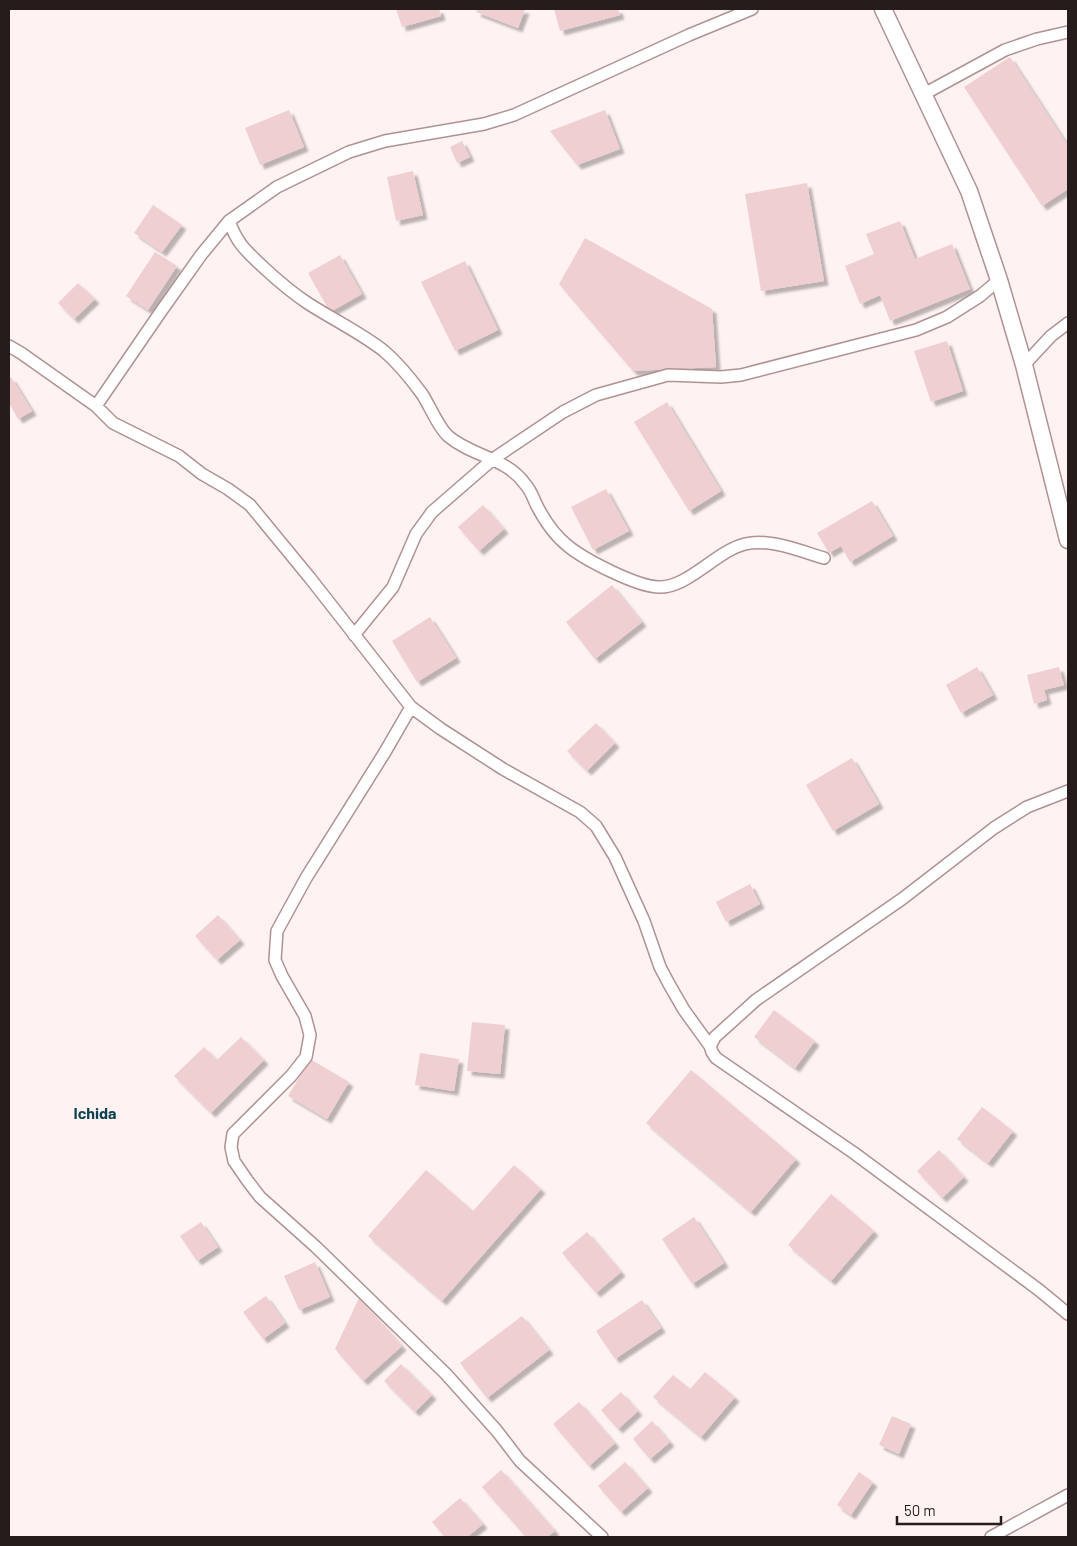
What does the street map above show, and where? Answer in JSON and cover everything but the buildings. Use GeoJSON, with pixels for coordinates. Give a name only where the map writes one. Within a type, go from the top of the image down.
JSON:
{"type":"FeatureCollection","features":[{"type":"Feature","properties":{"kind":"main road"},"geometry":{"type":"LineString","coordinates":[[883,9],[969,191],[999,280],[1024,365],[1068,540]]}},
{"type":"Feature","properties":{"kind":"street"},"geometry":{"type":"LineString","coordinates":[[96,406],[184,278],[229,221],[277,187],[349,152],[385,141],[484,124],[514,115],[689,35],[752,9]]}},
{"type":"Feature","properties":{"kind":"street"},"geometry":{"type":"LineString","coordinates":[[924,94],[1005,50],[1037,39],[1068,32]]}},
{"type":"Feature","properties":{"kind":"street"},"geometry":{"type":"LineString","coordinates":[[229,221],[235,237],[245,250],[281,284],[308,304],[383,351],[404,371],[421,394],[446,435],[459,444],[508,467],[525,483],[551,530],[568,546],[592,562],[634,580],[658,587],[675,584],[725,552],[747,543],[771,543],[824,558]]}},
{"type":"Feature","properties":{"kind":"street"},"geometry":{"type":"LineString","coordinates":[[354,635],[393,587],[416,534],[432,512],[493,460],[563,412],[596,395],[668,376],[721,377],[741,375],[916,330],[947,317],[980,296],[999,280]]}},
{"type":"Feature","properties":{"kind":"street"},"geometry":{"type":"LineString","coordinates":[[1024,365],[1051,336],[1068,323]]}},
{"type":"Feature","properties":{"kind":"street"},"geometry":{"type":"LineString","coordinates":[[9,346],[96,406],[113,423],[179,456],[202,474],[228,488],[250,505],[411,707],[441,729],[504,769],[580,812],[596,826],[615,857],[644,921],[660,967],[669,984],[684,1010],[710,1046],[712,1052],[723,1064],[854,1153],[1016,1273],[1068,1314]]}},
{"type":"Feature","properties":{"kind":"street"},"geometry":{"type":"LineString","coordinates":[[411,707],[306,878],[277,931],[275,960],[305,1016],[310,1035],[306,1057],[292,1076],[233,1134],[231,1147],[234,1161],[260,1197],[316,1247],[446,1374],[497,1431],[520,1461],[602,1537]]}},
{"type":"Feature","properties":{"kind":"street"},"geometry":{"type":"LineString","coordinates":[[710,1046],[715,1037],[756,1000],[902,898],[994,828],[1027,807],[1068,791]]}},
{"type":"Feature","properties":{"kind":"street"},"geometry":{"type":"LineString","coordinates":[[991,1537],[1068,1495]]}},
{"type":"Feature","properties":{"kind":"district","name":"Ichida"},"geometry":{"type":"Point","coordinates":[95,1112]}}]}
